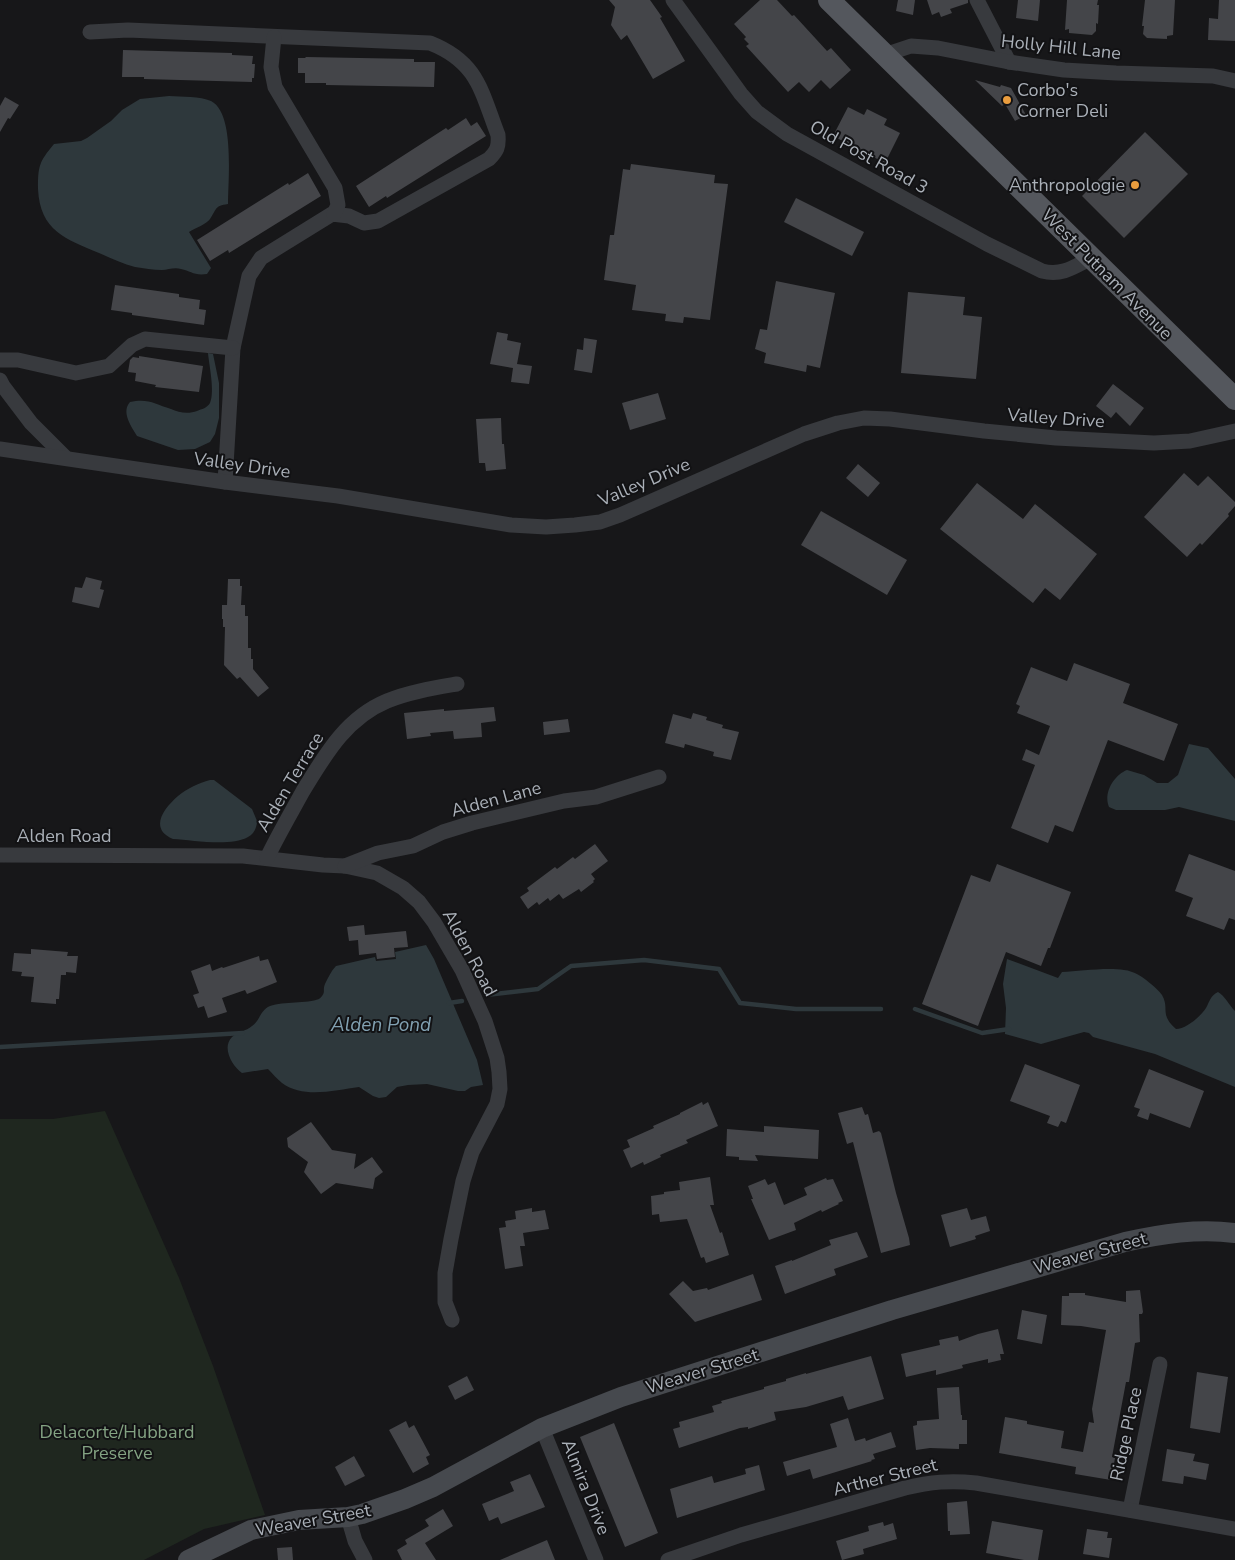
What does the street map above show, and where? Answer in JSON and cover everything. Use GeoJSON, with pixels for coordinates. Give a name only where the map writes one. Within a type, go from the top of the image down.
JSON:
{"type":"FeatureCollection","features":[{"type":"Feature","properties":{"kind":"main road","name":"West Putnam Avenue"},"geometry":{"type":"LineString","coordinates":[[829,0],[1235,399]]}},
{"type":"Feature","properties":{"kind":"street","name":"Old Post Road 3"},"geometry":{"type":"LineString","coordinates":[[673,0],[741,94],[757,112],[786,134],[987,244],[1042,271],[1052,274],[1063,273],[1091,258]]}},
{"type":"Feature","properties":{"kind":"street"},"geometry":{"type":"LineString","coordinates":[[977,0],[1009,62]]}},
{"type":"Feature","properties":{"kind":"street"},"geometry":{"type":"LineString","coordinates":[[90,32],[128,30],[430,43],[446,50],[464,63],[472,73],[498,135],[497,152],[489,158],[378,221],[364,223],[349,216],[332,214],[261,258],[249,276],[233,348],[225,482]]}},
{"type":"Feature","properties":{"kind":"street"},"geometry":{"type":"LineString","coordinates":[[274,37],[271,67],[275,87],[335,188],[338,205],[334,214]]}},
{"type":"Feature","properties":{"kind":"street","name":"Holly Hill Lane"},"geometry":{"type":"LineString","coordinates":[[884,55],[911,46],[938,48],[1009,62],[1064,70],[1213,76],[1235,81]]}},
{"type":"Feature","properties":{"kind":"street"},"geometry":{"type":"LineString","coordinates":[[0,360],[18,360],[76,373],[110,366],[132,345],[145,338],[233,348]]}},
{"type":"Feature","properties":{"kind":"street"},"geometry":{"type":"LineString","coordinates":[[0,380],[31,423],[66,458]]}},
{"type":"Feature","properties":{"kind":"street","name":"Valley Drive"},"geometry":{"type":"LineString","coordinates":[[0,449],[225,482],[338,496],[511,525],[546,527],[600,522],[804,434],[838,423],[864,418],[890,419],[1056,438],[1154,443],[1190,441],[1235,430]]}},
{"type":"Feature","properties":{"kind":"street","name":"Alden Terrace"},"geometry":{"type":"LineString","coordinates":[[267,858],[280,831],[322,758],[345,730],[362,715],[386,701],[457,684]]}},
{"type":"Feature","properties":{"kind":"street","name":"Alden Lane"},"geometry":{"type":"LineString","coordinates":[[345,866],[378,853],[413,846],[443,832],[472,823],[564,801],[596,797],[659,777]]}},
{"type":"Feature","properties":{"kind":"street","name":"Alden Road"},"geometry":{"type":"LineString","coordinates":[[0,855],[243,856],[345,866],[378,873],[403,888],[419,902],[434,922],[462,970],[485,1021],[500,1072],[500,1089],[497,1104],[472,1152],[463,1181],[451,1239],[445,1273],[445,1302],[452,1320]]}},
{"type":"Feature","properties":{"kind":"street","name":"Weaver Street"},"geometry":{"type":"LineString","coordinates":[[188,1560],[251,1530],[299,1520],[348,1517],[405,1500],[433,1488],[542,1428],[621,1397],[892,1310],[1069,1257],[1159,1234],[1193,1231],[1235,1233]]}},
{"type":"Feature","properties":{"kind":"street","name":"Ridge Place"},"geometry":{"type":"LineString","coordinates":[[1130,1510],[1160,1364]]}},
{"type":"Feature","properties":{"kind":"street","name":"Almira Drive"},"geometry":{"type":"LineString","coordinates":[[542,1428],[596,1560]]}},
{"type":"Feature","properties":{"kind":"street","name":"Arther Street"},"geometry":{"type":"LineString","coordinates":[[668,1560],[741,1535],[929,1482],[945,1481],[976,1483],[1235,1529]]}},
{"type":"Feature","properties":{"kind":"street"},"geometry":{"type":"LineString","coordinates":[[348,1517],[355,1541],[365,1560]]}},
{"type":"Feature","properties":{"kind":"green space","name":"Delacorte/Hubbard Preserve"},"geometry":{"type":"Polygon","coordinates":[[[105,1111],[179,1278],[213,1366],[265,1515],[204,1529],[144,1560],[0,1560],[0,1119],[53,1119],[105,1111]]]}},
{"type":"Feature","properties":{"kind":"water"},"geometry":{"type":"Polygon","coordinates":[[[169,96],[196,97],[211,101],[219,108],[227,133],[229,164],[228,204],[216,208],[208,221],[189,232],[211,268],[207,274],[196,274],[178,268],[159,270],[135,267],[117,261],[76,243],[57,232],[49,224],[40,203],[38,189],[39,169],[45,155],[54,144],[81,141],[87,138],[111,121],[122,110],[140,99],[169,96]]]}},
{"type":"Feature","properties":{"kind":"water"},"geometry":{"type":"Polygon","coordinates":[[[208,353],[213,354],[219,383],[219,418],[215,434],[210,442],[195,449],[178,450],[137,436],[127,415],[126,410],[130,402],[147,401],[184,413],[191,413],[209,405],[212,392],[208,353]]]}},
{"type":"Feature","properties":{"kind":"water"},"geometry":{"type":"Polygon","coordinates":[[[1189,744],[1208,748],[1235,779],[1235,821],[1179,807],[1165,810],[1116,810],[1109,807],[1107,796],[1109,790],[1114,780],[1122,772],[1127,770],[1144,775],[1157,783],[1168,783],[1178,775],[1189,744]]]}},
{"type":"Feature","properties":{"kind":"water"},"geometry":{"type":"Polygon","coordinates":[[[214,780],[252,809],[257,821],[256,828],[250,836],[232,842],[222,842],[173,839],[166,835],[160,824],[163,813],[185,791],[214,780]]]}},
{"type":"Feature","properties":{"kind":"water","name":"Alden Pond"},"geometry":{"type":"Polygon","coordinates":[[[426,945],[434,959],[477,1060],[483,1085],[471,1087],[465,1091],[458,1091],[427,1084],[408,1085],[397,1087],[386,1097],[379,1098],[359,1087],[310,1092],[291,1088],[282,1083],[268,1069],[242,1073],[232,1062],[228,1046],[232,1037],[255,1024],[264,1010],[270,1006],[319,999],[324,993],[324,986],[328,977],[336,966],[375,957],[376,961],[396,959],[395,952],[426,945]]]}},
{"type":"Feature","properties":{"kind":"water"},"geometry":{"type":"Polygon","coordinates":[[[1007,959],[1058,978],[1062,972],[1093,969],[1117,969],[1135,973],[1148,981],[1162,995],[1166,1015],[1176,1029],[1184,1027],[1197,1019],[1212,997],[1218,992],[1235,1011],[1235,1087],[1155,1054],[1093,1037],[1089,1033],[1084,1032],[1041,1044],[1005,1034],[1006,1008],[1003,984],[1007,959]]]}},
{"type":"Feature","properties":{"kind":"building"},"geometry":{"type":"Polygon","coordinates":[[[609,0],[650,0],[662,17],[660,18],[685,61],[653,79],[627,35],[621,40],[611,25],[615,7],[609,0]]]}},
{"type":"Feature","properties":{"kind":"building"},"geometry":{"type":"Polygon","coordinates":[[[760,0],[777,0],[792,16],[794,15],[827,51],[831,48],[851,70],[830,89],[821,80],[809,92],[799,82],[788,92],[746,46],[749,44],[744,39],[746,37],[734,24],[760,0]]]}},
{"type":"Feature","properties":{"kind":"building"},"geometry":{"type":"Polygon","coordinates":[[[898,0],[915,0],[913,15],[896,11],[898,0]]]}},
{"type":"Feature","properties":{"kind":"building"},"geometry":{"type":"Polygon","coordinates":[[[927,0],[968,0],[968,3],[950,9],[952,13],[941,17],[939,12],[932,15],[927,0]]]}},
{"type":"Feature","properties":{"kind":"building"},"geometry":{"type":"Polygon","coordinates":[[[1018,0],[1040,0],[1038,21],[1016,18],[1018,0]]]}},
{"type":"Feature","properties":{"kind":"building"},"geometry":{"type":"Polygon","coordinates":[[[1067,0],[1098,0],[1098,24],[1096,23],[1096,31],[1092,35],[1069,33],[1069,29],[1065,30],[1067,0]]]}},
{"type":"Feature","properties":{"kind":"building"},"geometry":{"type":"Polygon","coordinates":[[[1145,0],[1175,0],[1173,35],[1167,36],[1167,39],[1147,38],[1143,34],[1145,0]]]}},
{"type":"Feature","properties":{"kind":"building"},"geometry":{"type":"Polygon","coordinates":[[[1219,0],[1235,0],[1235,41],[1208,40],[1209,18],[1218,19],[1219,0]]]}},
{"type":"Feature","properties":{"kind":"building"},"geometry":{"type":"Polygon","coordinates":[[[123,50],[232,53],[232,55],[253,56],[252,64],[255,64],[254,78],[252,78],[252,82],[122,77],[123,50]]]}},
{"type":"Feature","properties":{"kind":"building"},"geometry":{"type":"Polygon","coordinates":[[[298,58],[414,59],[414,62],[435,62],[434,87],[305,83],[305,73],[298,73],[298,58]]]}},
{"type":"Feature","properties":{"kind":"building"},"geometry":{"type":"Polygon","coordinates":[[[975,80],[1011,88],[1026,115],[1015,121],[1005,104],[1002,106],[975,80]]]}},
{"type":"Feature","properties":{"kind":"building"},"geometry":{"type":"Polygon","coordinates":[[[5,97],[19,105],[10,119],[8,118],[0,132],[0,106],[5,97]]]}},
{"type":"Feature","properties":{"kind":"building"},"geometry":{"type":"Polygon","coordinates":[[[848,107],[864,115],[867,109],[887,119],[884,125],[900,133],[885,163],[833,136],[848,107]]]}},
{"type":"Feature","properties":{"kind":"building"},"geometry":{"type":"Polygon","coordinates":[[[466,118],[471,126],[477,122],[486,136],[387,198],[386,196],[369,207],[356,186],[446,128],[448,130],[466,118]]]}},
{"type":"Feature","properties":{"kind":"building"},"geometry":{"type":"Polygon","coordinates":[[[1145,132],[1188,174],[1124,238],[1082,196],[1145,132]]]}},
{"type":"Feature","properties":{"kind":"building"},"geometry":{"type":"Polygon","coordinates":[[[631,164],[715,175],[714,183],[728,184],[710,320],[684,317],[683,323],[665,321],[666,314],[632,310],[636,285],[604,280],[610,235],[614,235],[623,169],[630,170],[631,164]]]}},
{"type":"Feature","properties":{"kind":"building"},"geometry":{"type":"Polygon","coordinates":[[[308,173],[321,196],[229,253],[228,250],[210,261],[197,240],[288,183],[289,185],[308,173]]]}},
{"type":"Feature","properties":{"kind":"building"},"geometry":{"type":"Polygon","coordinates":[[[796,198],[864,232],[852,256],[784,222],[796,198]]]}},
{"type":"Feature","properties":{"kind":"building"},"geometry":{"type":"Polygon","coordinates":[[[776,281],[835,293],[820,368],[807,365],[806,372],[764,363],[766,353],[755,349],[760,329],[767,330],[776,281]]]}},
{"type":"Feature","properties":{"kind":"building"},"geometry":{"type":"Polygon","coordinates":[[[115,285],[179,294],[179,297],[200,300],[199,309],[206,310],[204,325],[132,315],[132,313],[111,310],[115,285]]]}},
{"type":"Feature","properties":{"kind":"building"},"geometry":{"type":"Polygon","coordinates":[[[908,292],[965,297],[963,315],[982,317],[976,379],[901,373],[908,292]]]}},
{"type":"Feature","properties":{"kind":"building"},"geometry":{"type":"Polygon","coordinates":[[[497,332],[508,334],[507,340],[521,343],[517,364],[532,366],[529,384],[511,382],[513,368],[490,364],[497,332]]]}},
{"type":"Feature","properties":{"kind":"building"},"geometry":{"type":"Polygon","coordinates":[[[584,338],[597,340],[592,373],[574,370],[577,349],[583,350],[584,338]]]}},
{"type":"Feature","properties":{"kind":"building"},"geometry":{"type":"Polygon","coordinates":[[[139,356],[203,366],[199,392],[155,387],[156,385],[135,381],[136,373],[128,372],[130,360],[133,357],[139,358],[139,356]]]}},
{"type":"Feature","properties":{"kind":"building"},"geometry":{"type":"Polygon","coordinates":[[[1113,384],[1144,408],[1130,426],[1116,412],[1111,418],[1096,406],[1113,384]]]}},
{"type":"Feature","properties":{"kind":"building"},"geometry":{"type":"Polygon","coordinates":[[[658,393],[666,419],[630,430],[622,403],[658,393]]]}},
{"type":"Feature","properties":{"kind":"building"},"geometry":{"type":"Polygon","coordinates":[[[501,418],[502,444],[504,444],[506,469],[486,471],[485,463],[479,463],[476,419],[501,418]]]}},
{"type":"Feature","properties":{"kind":"building"},"geometry":{"type":"Polygon","coordinates":[[[858,464],[880,483],[868,497],[846,478],[858,464]]]}},
{"type":"Feature","properties":{"kind":"building"},"geometry":{"type":"Polygon","coordinates":[[[1184,473],[1198,486],[1208,476],[1235,502],[1235,506],[1228,514],[1229,516],[1202,545],[1200,543],[1187,557],[1144,517],[1184,473]]]}},
{"type":"Feature","properties":{"kind":"building"},"geometry":{"type":"Polygon","coordinates":[[[977,483],[1023,519],[1035,504],[1097,554],[1060,600],[1045,588],[1033,603],[940,529],[977,483]]]}},
{"type":"Feature","properties":{"kind":"building"},"geometry":{"type":"Polygon","coordinates":[[[821,511],[907,560],[887,595],[801,545],[821,511]]]}},
{"type":"Feature","properties":{"kind":"building"},"geometry":{"type":"Polygon","coordinates":[[[86,577],[102,581],[100,589],[104,590],[99,608],[72,602],[75,587],[82,588],[86,577]]]}},
{"type":"Feature","properties":{"kind":"building"},"geometry":{"type":"Polygon","coordinates":[[[228,579],[240,579],[240,586],[242,586],[241,605],[245,605],[245,616],[248,616],[248,648],[251,648],[253,669],[269,688],[258,697],[240,677],[237,679],[224,665],[225,627],[223,627],[222,605],[227,605],[228,579]]]}},
{"type":"Feature","properties":{"kind":"building"},"geometry":{"type":"Polygon","coordinates":[[[1074,663],[1130,684],[1123,703],[1178,724],[1164,761],[1108,740],[1073,832],[1055,825],[1048,843],[1011,828],[1035,765],[1022,760],[1026,749],[1039,755],[1050,726],[1017,713],[1020,706],[1016,704],[1031,667],[1067,681],[1074,663]]]}},
{"type":"Feature","properties":{"kind":"building"},"geometry":{"type":"Polygon","coordinates":[[[494,707],[496,721],[481,723],[482,737],[454,739],[453,731],[430,733],[431,736],[407,739],[404,713],[494,707]]]}},
{"type":"Feature","properties":{"kind":"building"},"geometry":{"type":"Polygon","coordinates":[[[693,713],[707,717],[706,720],[723,725],[722,728],[739,732],[731,760],[713,756],[714,752],[685,744],[684,748],[665,743],[673,714],[691,719],[693,713]]]}},
{"type":"Feature","properties":{"kind":"building"},"geometry":{"type":"Polygon","coordinates":[[[568,719],[570,732],[544,735],[543,722],[568,719]]]}},
{"type":"Feature","properties":{"kind":"building"},"geometry":{"type":"Polygon","coordinates":[[[595,844],[608,861],[591,874],[595,879],[594,882],[581,892],[579,889],[563,899],[559,894],[550,901],[548,898],[539,905],[537,902],[528,909],[520,897],[529,891],[527,888],[555,867],[557,869],[573,857],[575,859],[595,844]]]}},
{"type":"Feature","properties":{"kind":"building"},"geometry":{"type":"Polygon","coordinates":[[[1189,854],[1235,871],[1235,920],[1229,918],[1224,930],[1186,916],[1193,898],[1175,891],[1189,854]]]}},
{"type":"Feature","properties":{"kind":"building"},"geometry":{"type":"Polygon","coordinates":[[[997,864],[1071,892],[1050,948],[1048,948],[1041,966],[1006,952],[978,1026],[922,1004],[971,875],[990,882],[997,864]]]}},
{"type":"Feature","properties":{"kind":"building"},"geometry":{"type":"Polygon","coordinates":[[[364,925],[365,935],[406,931],[408,947],[394,948],[395,957],[377,959],[376,953],[359,955],[358,940],[349,941],[347,927],[364,925]]]}},
{"type":"Feature","properties":{"kind":"building"},"geometry":{"type":"Polygon","coordinates":[[[31,949],[68,952],[67,956],[78,956],[76,973],[66,972],[66,975],[61,975],[59,999],[56,999],[56,1004],[31,1002],[34,977],[21,976],[22,972],[12,971],[14,953],[31,954],[31,949]]]}},
{"type":"Feature","properties":{"kind":"building"},"geometry":{"type":"Polygon","coordinates":[[[259,956],[260,961],[268,959],[277,982],[247,994],[245,990],[222,998],[227,1012],[208,1018],[204,1006],[198,1008],[193,995],[199,993],[191,971],[210,964],[212,971],[259,956]]]}},
{"type":"Feature","properties":{"kind":"building"},"geometry":{"type":"Polygon","coordinates":[[[1025,1064],[1080,1085],[1066,1123],[1061,1121],[1058,1127],[1047,1123],[1050,1116],[1010,1101],[1025,1064]]]}},
{"type":"Feature","properties":{"kind":"building"},"geometry":{"type":"Polygon","coordinates":[[[1149,1069],[1204,1091],[1190,1128],[1150,1113],[1148,1120],[1137,1116],[1140,1109],[1134,1107],[1149,1069]]]}},
{"type":"Feature","properties":{"kind":"building"},"geometry":{"type":"Polygon","coordinates":[[[702,1102],[703,1105],[708,1102],[718,1126],[686,1140],[688,1143],[660,1155],[661,1157],[644,1165],[643,1162],[631,1168],[623,1150],[630,1147],[627,1140],[702,1102]]]}},
{"type":"Feature","properties":{"kind":"building"},"geometry":{"type":"Polygon","coordinates":[[[862,1107],[865,1115],[868,1114],[873,1133],[879,1131],[881,1133],[910,1245],[881,1253],[853,1142],[847,1144],[838,1113],[862,1107]]]}},
{"type":"Feature","properties":{"kind":"building"},"geometry":{"type":"Polygon","coordinates":[[[311,1122],[332,1150],[356,1154],[354,1169],[372,1157],[383,1172],[375,1178],[373,1189],[336,1183],[321,1194],[304,1172],[308,1162],[288,1147],[287,1138],[311,1122]]]}},
{"type":"Feature","properties":{"kind":"building"},"geometry":{"type":"Polygon","coordinates":[[[764,1126],[819,1130],[818,1159],[755,1155],[758,1161],[739,1160],[739,1157],[726,1156],[727,1129],[764,1132],[764,1126]]]}},
{"type":"Feature","properties":{"kind":"building"},"geometry":{"type":"Polygon","coordinates":[[[710,1177],[714,1205],[710,1205],[720,1233],[722,1232],[729,1255],[706,1263],[704,1257],[701,1258],[687,1219],[660,1222],[659,1214],[652,1215],[651,1196],[680,1190],[679,1182],[710,1177]]]}},
{"type":"Feature","properties":{"kind":"building"},"geometry":{"type":"Polygon","coordinates":[[[826,1178],[827,1180],[833,1179],[843,1201],[794,1223],[796,1230],[769,1240],[751,1199],[753,1199],[748,1186],[765,1179],[768,1185],[775,1182],[784,1205],[807,1195],[804,1188],[826,1178]]]}},
{"type":"Feature","properties":{"kind":"building"},"geometry":{"type":"Polygon","coordinates":[[[532,1208],[532,1212],[545,1210],[549,1229],[523,1233],[525,1246],[520,1246],[523,1266],[505,1269],[499,1228],[506,1227],[505,1221],[516,1219],[515,1211],[532,1208]]]}},
{"type":"Feature","properties":{"kind":"building"},"geometry":{"type":"Polygon","coordinates":[[[967,1208],[971,1220],[986,1216],[990,1231],[975,1236],[976,1239],[950,1247],[941,1215],[967,1208]]]}},
{"type":"Feature","properties":{"kind":"building"},"geometry":{"type":"Polygon","coordinates":[[[857,1232],[868,1257],[834,1269],[836,1275],[785,1294],[775,1266],[831,1245],[829,1240],[857,1232]]]}},
{"type":"Feature","properties":{"kind":"building"},"geometry":{"type":"Polygon","coordinates":[[[753,1274],[762,1300],[695,1322],[669,1294],[683,1281],[693,1291],[707,1288],[708,1290],[753,1274]]]}},
{"type":"Feature","properties":{"kind":"building"},"geometry":{"type":"Polygon","coordinates":[[[1140,1290],[1143,1312],[1139,1314],[1140,1342],[1135,1343],[1129,1382],[1126,1382],[1112,1457],[1115,1458],[1111,1480],[1075,1474],[1076,1467],[999,1453],[1005,1417],[1027,1421],[1027,1424],[1064,1431],[1061,1448],[1083,1452],[1089,1422],[1094,1423],[1092,1409],[1106,1330],[1061,1325],[1062,1296],[1069,1296],[1069,1293],[1085,1293],[1085,1295],[1126,1302],[1126,1291],[1140,1290]]]}},
{"type":"Feature","properties":{"kind":"building"},"geometry":{"type":"Polygon","coordinates":[[[1022,1310],[1047,1315],[1042,1344],[1017,1339],[1022,1310]]]}},
{"type":"Feature","properties":{"kind":"building"},"geometry":{"type":"Polygon","coordinates":[[[998,1329],[1004,1354],[1000,1354],[1001,1360],[988,1363],[988,1359],[962,1365],[963,1368],[936,1375],[936,1370],[906,1377],[901,1354],[940,1345],[939,1340],[958,1336],[959,1341],[998,1329]]]}},
{"type":"Feature","properties":{"kind":"building"},"geometry":{"type":"Polygon","coordinates":[[[871,1356],[884,1399],[848,1410],[843,1396],[806,1407],[774,1412],[776,1420],[748,1429],[748,1427],[740,1428],[679,1448],[673,1429],[680,1427],[679,1422],[714,1412],[712,1406],[722,1403],[721,1401],[764,1389],[764,1387],[806,1373],[871,1356]]]}},
{"type":"Feature","properties":{"kind":"building"},"geometry":{"type":"Polygon","coordinates":[[[1197,1372],[1228,1377],[1220,1433],[1190,1428],[1197,1372]]]}},
{"type":"Feature","properties":{"kind":"building"},"geometry":{"type":"Polygon","coordinates":[[[467,1376],[474,1390],[455,1400],[448,1386],[467,1376]]]}},
{"type":"Feature","properties":{"kind":"building"},"geometry":{"type":"Polygon","coordinates":[[[959,1387],[962,1420],[967,1420],[967,1444],[959,1444],[959,1449],[930,1448],[916,1450],[913,1426],[917,1425],[917,1421],[939,1419],[937,1388],[959,1387]]]}},
{"type":"Feature","properties":{"kind":"building"},"geometry":{"type":"Polygon","coordinates":[[[848,1418],[855,1441],[865,1438],[866,1441],[891,1432],[896,1447],[873,1454],[875,1459],[872,1461],[813,1479],[810,1469],[787,1476],[783,1462],[837,1447],[830,1424],[848,1418]]]}},
{"type":"Feature","properties":{"kind":"building"},"geometry":{"type":"Polygon","coordinates":[[[406,1421],[409,1428],[414,1425],[430,1455],[426,1457],[429,1464],[413,1473],[389,1430],[406,1421]]]}},
{"type":"Feature","properties":{"kind":"building"},"geometry":{"type":"Polygon","coordinates":[[[614,1423],[658,1533],[625,1547],[580,1437],[614,1423]]]}},
{"type":"Feature","properties":{"kind":"building"},"geometry":{"type":"Polygon","coordinates":[[[1167,1449],[1195,1454],[1193,1461],[1209,1464],[1206,1480],[1184,1476],[1183,1484],[1162,1481],[1167,1449]]]}},
{"type":"Feature","properties":{"kind":"building"},"geometry":{"type":"Polygon","coordinates":[[[354,1456],[365,1476],[345,1486],[335,1467],[354,1456]]]}},
{"type":"Feature","properties":{"kind":"building"},"geometry":{"type":"Polygon","coordinates":[[[759,1465],[765,1490],[677,1518],[670,1489],[712,1476],[714,1483],[746,1474],[745,1469],[759,1465]]]}},
{"type":"Feature","properties":{"kind":"building"},"geometry":{"type":"Polygon","coordinates":[[[530,1474],[545,1507],[501,1524],[498,1517],[489,1521],[482,1504],[514,1491],[510,1482],[530,1474]]]}},
{"type":"Feature","properties":{"kind":"building"},"geometry":{"type":"Polygon","coordinates":[[[967,1501],[970,1534],[950,1535],[950,1531],[948,1531],[947,1503],[967,1501]]]}},
{"type":"Feature","properties":{"kind":"building"},"geometry":{"type":"Polygon","coordinates":[[[443,1509],[453,1526],[425,1543],[436,1560],[402,1560],[397,1550],[407,1544],[405,1540],[429,1526],[425,1520],[443,1509]]]}},
{"type":"Feature","properties":{"kind":"building"},"geometry":{"type":"Polygon","coordinates":[[[992,1521],[1043,1530],[1038,1560],[1024,1560],[986,1553],[992,1521]]]}},
{"type":"Feature","properties":{"kind":"building"},"geometry":{"type":"Polygon","coordinates":[[[883,1522],[884,1526],[893,1523],[897,1539],[863,1549],[864,1554],[842,1560],[836,1541],[869,1531],[868,1526],[883,1522]]]}},
{"type":"Feature","properties":{"kind":"building"},"geometry":{"type":"Polygon","coordinates":[[[1087,1529],[1108,1532],[1107,1538],[1112,1538],[1109,1558],[1083,1554],[1087,1529]]]}},
{"type":"Feature","properties":{"kind":"building"},"geometry":{"type":"Polygon","coordinates":[[[547,1540],[555,1560],[500,1560],[547,1540]]]}},
{"type":"Feature","properties":{"kind":"building"},"geometry":{"type":"Polygon","coordinates":[[[292,1547],[293,1560],[278,1560],[277,1548],[292,1547]]]}},
{"type":"Feature","properties":{"kind":"waterway"},"geometry":{"type":"LineString","coordinates":[[486,995],[538,989],[571,966],[644,960],[719,969],[740,1003],[796,1009],[881,1009]]}},
{"type":"Feature","properties":{"kind":"waterway"},"geometry":{"type":"LineString","coordinates":[[449,1003],[462,1001]]}},
{"type":"Feature","properties":{"kind":"waterway"},"geometry":{"type":"LineString","coordinates":[[915,1009],[982,1033],[1009,1029]]}},
{"type":"Feature","properties":{"kind":"waterway"},"geometry":{"type":"LineString","coordinates":[[0,1047],[243,1033]]}},
{"type":"Feature","properties":{"kind":"place","name":"Corbo's Corner Deli"},"geometry":{"type":"Point","coordinates":[1007,100]}},
{"type":"Feature","properties":{"kind":"place","name":"Anthropologie"},"geometry":{"type":"Point","coordinates":[1135,185]}}]}
